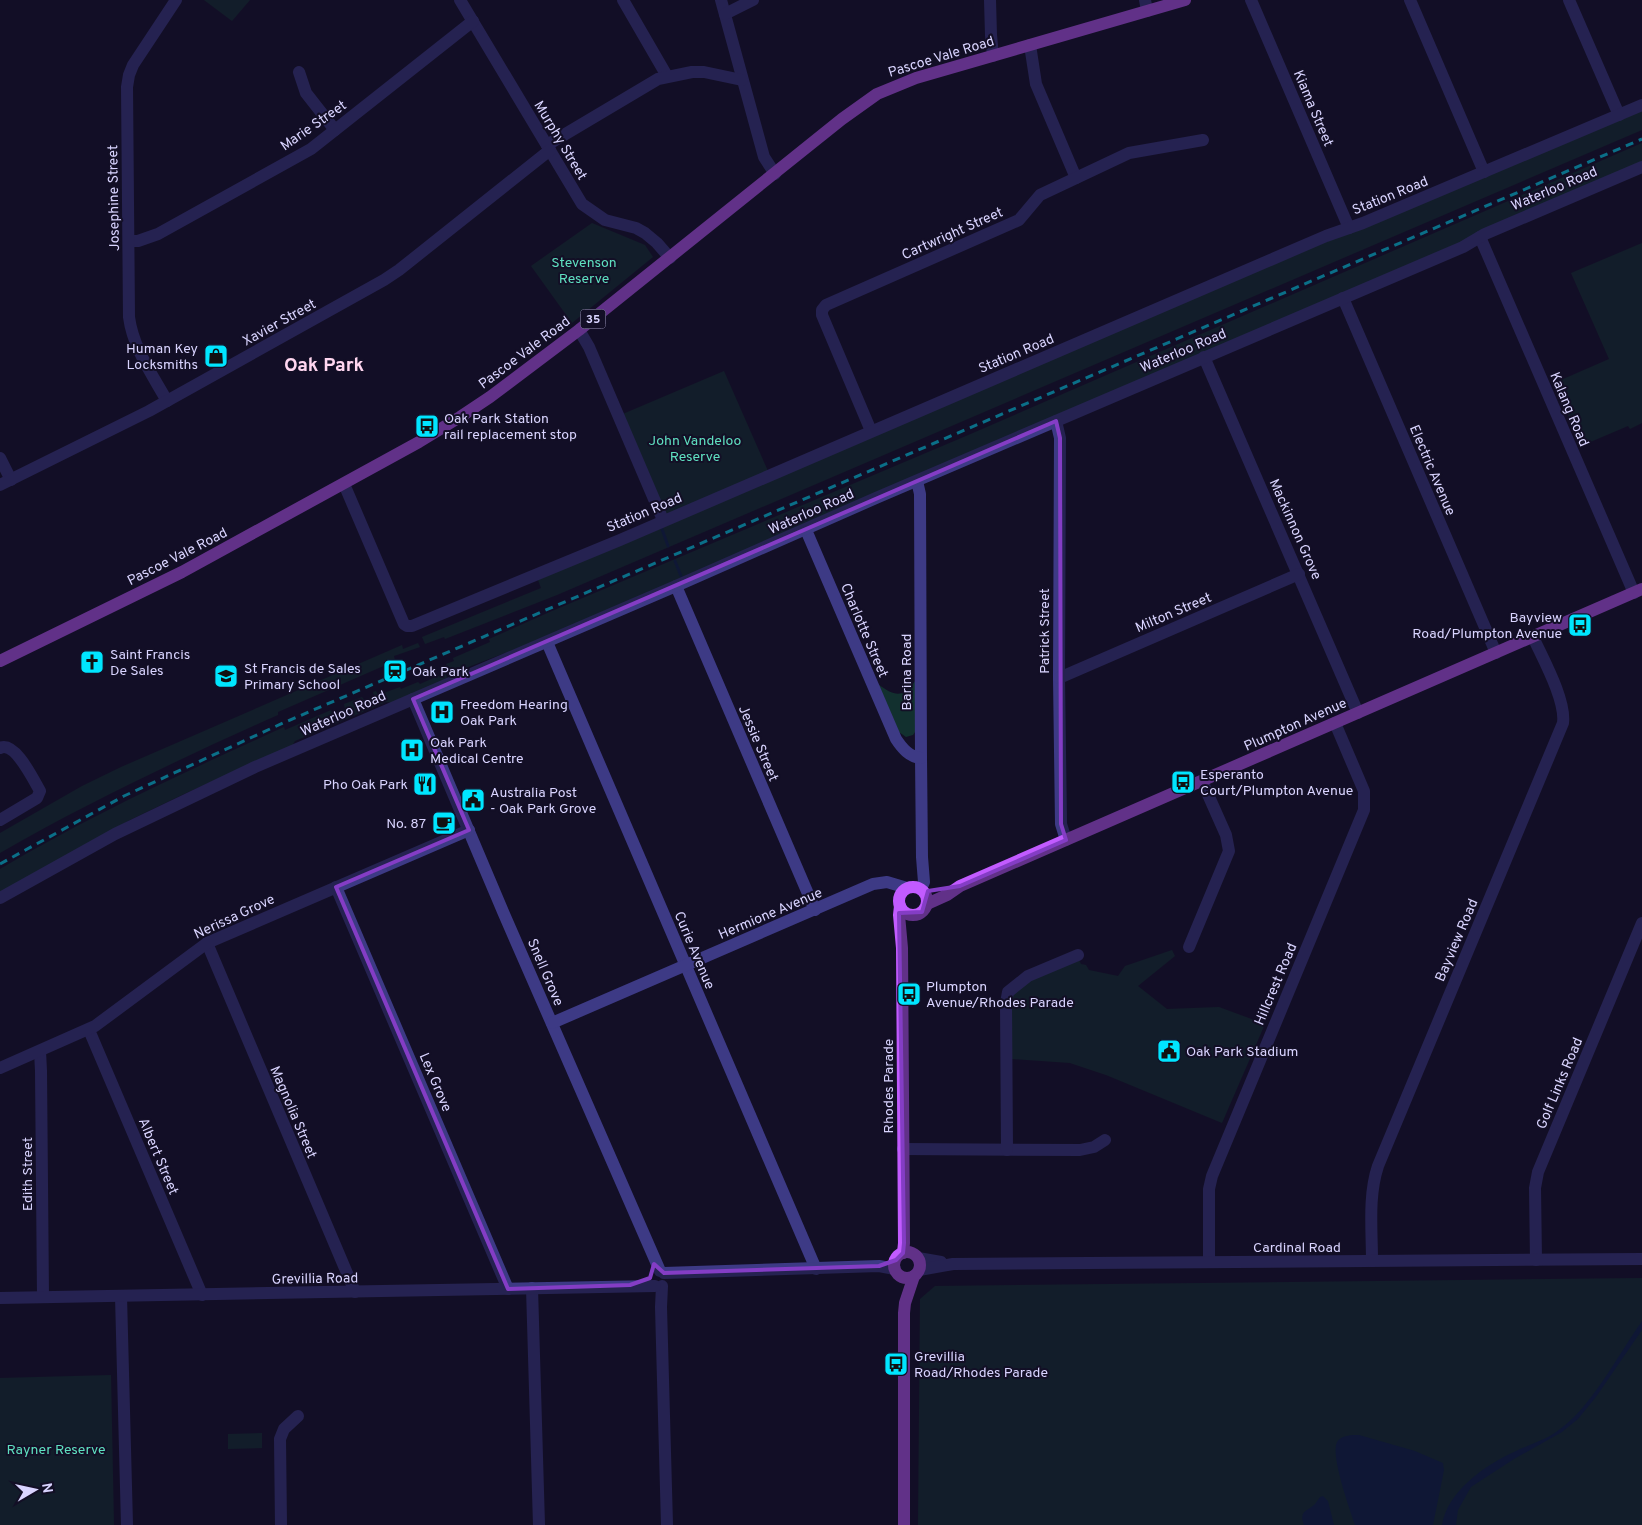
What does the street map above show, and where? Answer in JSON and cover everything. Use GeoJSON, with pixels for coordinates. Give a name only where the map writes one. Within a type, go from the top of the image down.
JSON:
{"type":"FeatureCollection","features":[{"type":"Feature","properties":{"kind":"main road","name":"Pascoe Vale Road"},"geometry":{"type":"LineString","coordinates":[[0,660],[182,572],[344,484],[460,417],[490,397],[579,330],[862,104],[881,91],[907,80],[1030,45],[1146,5],[1185,0]]}},
{"type":"Feature","properties":{"kind":"main road","name":"Plumpton Avenue"},"geometry":{"type":"LineString","coordinates":[[913,915],[922,912],[927,904],[947,895],[960,886],[1638,591]]}},
{"type":"Feature","properties":{"kind":"main road","name":"Plumpton Avenue"},"geometry":{"type":"LineString","coordinates":[[911,893],[960,886]]}},
{"type":"Feature","properties":{"kind":"main road"},"geometry":{"type":"LineString","coordinates":[[913,915],[906,913],[911,893],[927,899],[927,904]]}},
{"type":"Feature","properties":{"kind":"main road","name":"Rhodes Parade"},"geometry":{"type":"LineString","coordinates":[[904,1525],[903,1321],[907,1265],[904,1223],[902,948],[899,934],[911,893]]}},
{"type":"Feature","properties":{"kind":"main road","name":"Rhodes Parade"},"geometry":{"type":"LineString","coordinates":[[902,948],[913,915]]}},
{"type":"Feature","properties":{"kind":"street","name":"Josephine Street"},"geometry":{"type":"LineString","coordinates":[[167,401],[138,350],[131,331],[129,317],[127,87],[133,65],[176,0]]}},
{"type":"Feature","properties":{"kind":"street","name":"Murphy Street"},"geometry":{"type":"LineString","coordinates":[[460,0],[582,204],[605,220],[636,228],[649,236],[670,258]]}},
{"type":"Feature","properties":{"kind":"street"},"geometry":{"type":"LineString","coordinates":[[622,0],[667,76]]}},
{"type":"Feature","properties":{"kind":"street"},"geometry":{"type":"LineString","coordinates":[[722,0],[764,157],[775,174]]}},
{"type":"Feature","properties":{"kind":"street"},"geometry":{"type":"LineString","coordinates":[[725,14],[753,0]]}},
{"type":"Feature","properties":{"kind":"street"},"geometry":{"type":"LineString","coordinates":[[990,0],[993,56]]}},
{"type":"Feature","properties":{"kind":"street","name":"Kiama Street"},"geometry":{"type":"LineString","coordinates":[[1251,0],[1350,228]]}},
{"type":"Feature","properties":{"kind":"street"},"geometry":{"type":"LineString","coordinates":[[1410,0],[1484,172]]}},
{"type":"Feature","properties":{"kind":"street"},"geometry":{"type":"LineString","coordinates":[[1569,0],[1618,115]]}},
{"type":"Feature","properties":{"kind":"street","name":"Marie Street"},"geometry":{"type":"LineString","coordinates":[[129,241],[138,241],[158,234],[311,149],[473,21]]}},
{"type":"Feature","properties":{"kind":"street"},"geometry":{"type":"LineString","coordinates":[[1030,45],[1036,84],[1076,178],[1129,153],[1203,140]]}},
{"type":"Feature","properties":{"kind":"street"},"geometry":{"type":"LineString","coordinates":[[299,72],[306,94],[335,130]]}},
{"type":"Feature","properties":{"kind":"street","name":"Xavier Street"},"geometry":{"type":"LineString","coordinates":[[5,483],[167,401],[399,270],[548,147],[653,82],[667,76],[692,72],[704,72],[742,80]]}},
{"type":"Feature","properties":{"kind":"street","name":"Station Road"},"geometry":{"type":"LineString","coordinates":[[344,484],[404,624],[410,627],[1313,241],[1350,228],[1642,105]]}},
{"type":"Feature","properties":{"kind":"street","name":"Waterloo Road"},"geometry":{"type":"LineString","coordinates":[[0,898],[115,834],[255,767],[1343,298],[1642,167]]}},
{"type":"Feature","properties":{"kind":"street","name":"Cartwright Street"},"geometry":{"type":"LineString","coordinates":[[872,431],[822,314],[824,307],[829,303],[1019,220],[1040,195],[1076,178]]}},
{"type":"Feature","properties":{"kind":"street","name":"Kalang Road"},"geometry":{"type":"LineString","coordinates":[[1480,237],[1638,591]]}},
{"type":"Feature","properties":{"kind":"street","name":"Electric Avenue"},"geometry":{"type":"LineString","coordinates":[[1343,298],[1496,653]]}},
{"type":"Feature","properties":{"kind":"street"},"geometry":{"type":"LineString","coordinates":[[579,330],[589,347],[663,520]]}},
{"type":"Feature","properties":{"kind":"street","name":"Mackinnon Grove"},"geometry":{"type":"LineString","coordinates":[[1204,357],[1358,713]]}},
{"type":"Feature","properties":{"kind":"street","name":"Patrick Street"},"geometry":{"type":"LineString","coordinates":[[1056,421],[1060,438],[1059,678],[1062,824],[1066,840]]}},
{"type":"Feature","properties":{"kind":"street"},"geometry":{"type":"LineString","coordinates":[[0,458],[5,483]]}},
{"type":"Feature","properties":{"kind":"street","name":"Barina Road"},"geometry":{"type":"LineString","coordinates":[[911,893],[922,862],[920,494],[917,481]]}},
{"type":"Feature","properties":{"kind":"street","name":"Charlotte Street"},"geometry":{"type":"LineString","coordinates":[[806,530],[896,739],[907,753],[916,758],[921,758]]}},
{"type":"Feature","properties":{"kind":"street","name":"Milton Street"},"geometry":{"type":"LineString","coordinates":[[1059,678],[1299,574]]}},
{"type":"Feature","properties":{"kind":"street","name":"Jessie Street"},"geometry":{"type":"LineString","coordinates":[[676,586],[815,910]]}},
{"type":"Feature","properties":{"kind":"street","name":"Bayview Road"},"geometry":{"type":"LineString","coordinates":[[1372,1261],[1372,1194],[1378,1166],[1562,723],[1563,711],[1560,699],[1533,637]]}},
{"type":"Feature","properties":{"kind":"street","name":"Curie Avenue"},"geometry":{"type":"LineString","coordinates":[[547,642],[816,1269]]}},
{"type":"Feature","properties":{"kind":"street","name":"Snell Grove"},"geometry":{"type":"LineString","coordinates":[[413,698],[653,1257],[659,1279],[661,1307],[667,1525]]}},
{"type":"Feature","properties":{"kind":"street","name":"Hillcrest Road"},"geometry":{"type":"LineString","coordinates":[[1209,1262],[1209,1189],[1212,1176],[1364,810],[1364,791],[1335,723]]}},
{"type":"Feature","properties":{"kind":"street"},"geometry":{"type":"LineString","coordinates":[[0,748],[3,746],[9,747],[22,761],[40,790],[39,796],[0,820]]}},
{"type":"Feature","properties":{"kind":"street"},"geometry":{"type":"LineString","coordinates":[[1189,947],[1229,851],[1226,835],[1202,781]]}},
{"type":"Feature","properties":{"kind":"street","name":"Nerissa Grove"},"geometry":{"type":"LineString","coordinates":[[0,1068],[89,1030],[206,943],[469,830]]}},
{"type":"Feature","properties":{"kind":"street","name":"Hermione Avenue"},"geometry":{"type":"LineString","coordinates":[[552,1022],[873,884],[890,882],[911,893]]}},
{"type":"Feature","properties":{"kind":"street","name":"Lex Grove"},"geometry":{"type":"LineString","coordinates":[[336,887],[508,1289]]}},
{"type":"Feature","properties":{"kind":"street","name":"Golf Links Road"},"geometry":{"type":"LineString","coordinates":[[1536,1260],[1535,1188],[1538,1172],[1642,923]]}},
{"type":"Feature","properties":{"kind":"street","name":"Magnolia Street"},"geometry":{"type":"LineString","coordinates":[[206,943],[355,1292]]}},
{"type":"Feature","properties":{"kind":"street"},"geometry":{"type":"LineString","coordinates":[[1007,1150],[1006,1003],[1008,992],[1028,976],[1078,955]]}},
{"type":"Feature","properties":{"kind":"street","name":"Albert Street"},"geometry":{"type":"LineString","coordinates":[[89,1030],[202,1295]]}},
{"type":"Feature","properties":{"kind":"street","name":"Edith Street"},"geometry":{"type":"LineString","coordinates":[[40,1051],[43,1297]]}},
{"type":"Feature","properties":{"kind":"street"},"geometry":{"type":"LineString","coordinates":[[903,1149],[1080,1150],[1094,1147],[1105,1140]]}},
{"type":"Feature","properties":{"kind":"street","name":"Cardinal Road"},"geometry":{"type":"LineString","coordinates":[[907,1265],[1642,1259]]}},
{"type":"Feature","properties":{"kind":"street","name":"Grevillia Road"},"geometry":{"type":"LineString","coordinates":[[0,1298],[630,1285],[686,1273],[907,1265]]}},
{"type":"Feature","properties":{"kind":"street"},"geometry":{"type":"LineString","coordinates":[[532,1288],[539,1525]]}},
{"type":"Feature","properties":{"kind":"street"},"geometry":{"type":"LineString","coordinates":[[121,1296],[127,1525]]}},
{"type":"Feature","properties":{"kind":"street"},"geometry":{"type":"LineString","coordinates":[[281,1525],[280,1439],[284,1429],[298,1416]]}},
{"type":"Feature","properties":{"kind":"highlighted area"},"geometry":{"type":"Polygon","coordinates":[[[1056,421],[1060,438],[1061,824],[1066,840],[960,886],[928,891],[922,912],[899,913],[904,1243],[903,1253],[896,1260],[879,1266],[686,1273],[664,1273],[654,1264],[650,1278],[630,1285],[508,1289],[336,887],[469,830],[413,699],[1056,421]]]}},
{"type":"Feature","properties":{"kind":"green space"},"geometry":{"type":"Polygon","coordinates":[[[204,0],[250,0],[232,21],[204,0]]]}},
{"type":"Feature","properties":{"kind":"green space","name":"John Vandeloo Reserve"},"geometry":{"type":"Polygon","coordinates":[[[1642,109],[1642,130],[557,595],[445,639],[444,637],[425,644],[422,637],[541,588],[538,580],[666,524],[618,416],[724,371],[771,478],[1642,109]]]}},
{"type":"Feature","properties":{"kind":"green space"},"geometry":{"type":"Polygon","coordinates":[[[1642,143],[1642,162],[1438,253],[539,640],[450,674],[446,664],[454,661],[453,658],[490,642],[489,639],[966,436],[1642,143]]]}},
{"type":"Feature","properties":{"kind":"green space","name":"Stevenson Reserve"},"geometry":{"type":"Polygon","coordinates":[[[592,223],[645,245],[653,257],[572,323],[531,266],[592,223]]]}},
{"type":"Feature","properties":{"kind":"green space"},"geometry":{"type":"Polygon","coordinates":[[[1642,243],[1642,423],[1630,429],[1628,426],[1581,446],[1554,383],[1609,359],[1571,273],[1642,243]]]}},
{"type":"Feature","properties":{"kind":"green space"},"geometry":{"type":"Polygon","coordinates":[[[418,643],[420,647],[394,656],[395,661],[278,712],[278,715],[138,780],[68,815],[0,853],[0,833],[82,786],[121,767],[402,645],[403,649],[418,643]]]}},
{"type":"Feature","properties":{"kind":"green space"},"geometry":{"type":"Polygon","coordinates":[[[445,673],[448,679],[393,703],[386,702],[295,741],[292,746],[130,820],[0,893],[0,869],[69,830],[140,794],[284,727],[285,730],[331,710],[333,714],[345,709],[344,704],[362,697],[364,700],[374,696],[373,692],[376,691],[378,695],[418,682],[420,684],[445,673]]]}},
{"type":"Feature","properties":{"kind":"green space"},"geometry":{"type":"Polygon","coordinates":[[[915,681],[915,732],[913,735],[906,737],[899,732],[878,684],[898,694],[906,691],[915,681]]]}},
{"type":"Feature","properties":{"kind":"green space"},"geometry":{"type":"Polygon","coordinates":[[[1172,950],[1175,956],[1138,986],[1167,1009],[1219,1007],[1265,1024],[1222,1123],[1106,1075],[1070,1063],[1012,1059],[1009,1008],[1014,991],[1030,979],[1079,960],[1089,970],[1118,976],[1125,966],[1172,950]]]}},
{"type":"Feature","properties":{"kind":"green space"},"geometry":{"type":"Polygon","coordinates":[[[1642,1278],[1642,1525],[918,1525],[920,1299],[935,1286],[1642,1278]]]}},
{"type":"Feature","properties":{"kind":"green space","name":"Rayner Reserve"},"geometry":{"type":"Polygon","coordinates":[[[111,1375],[114,1525],[0,1525],[0,1378],[111,1375]]]}},
{"type":"Feature","properties":{"kind":"green space"},"geometry":{"type":"Polygon","coordinates":[[[262,1433],[262,1448],[228,1449],[228,1434],[262,1433]]]}},
{"type":"Feature","properties":{"kind":"water"},"geometry":{"type":"Polygon","coordinates":[[[1642,1321],[1642,1330],[1596,1397],[1578,1419],[1562,1432],[1514,1459],[1471,1487],[1458,1510],[1456,1525],[1442,1525],[1445,1513],[1451,1502],[1469,1481],[1491,1464],[1556,1432],[1581,1410],[1603,1381],[1642,1321]]]}},
{"type":"Feature","properties":{"kind":"water"},"geometry":{"type":"Polygon","coordinates":[[[1359,1435],[1415,1451],[1443,1463],[1444,1470],[1433,1525],[1355,1525],[1338,1470],[1336,1449],[1337,1442],[1341,1438],[1359,1435]]]}},
{"type":"Feature","properties":{"kind":"water"},"geometry":{"type":"Polygon","coordinates":[[[1323,1496],[1328,1501],[1334,1525],[1304,1525],[1302,1517],[1304,1512],[1323,1496]]]}},
{"type":"Feature","properties":{"kind":"waterway"},"geometry":{"type":"LineString","coordinates":[[662,529],[668,546]]}},
{"type":"Feature","properties":{"kind":"waterway"},"geometry":{"type":"LineString","coordinates":[[675,561],[681,576]]}},
{"type":"Feature","properties":{"kind":"railway"},"geometry":{"type":"LineString","coordinates":[[0,864],[124,796],[283,723],[1642,139]]}},
{"type":"Feature","properties":{"kind":"place","name":"Human Key Locksmiths"},"geometry":{"type":"Point","coordinates":[216,356]}},
{"type":"Feature","properties":{"kind":"place","name":"Oak Park Station rail replacement stop"},"geometry":{"type":"Point","coordinates":[427,426]}},
{"type":"Feature","properties":{"kind":"place","name":"Bayview Road/Plumpton Avenue"},"geometry":{"type":"Point","coordinates":[1580,625]}},
{"type":"Feature","properties":{"kind":"place","name":"Saint Francis De Sales"},"geometry":{"type":"Point","coordinates":[92,662]}},
{"type":"Feature","properties":{"kind":"place","name":"Oak Park"},"geometry":{"type":"Point","coordinates":[395,671]}},
{"type":"Feature","properties":{"kind":"place","name":"St Francis de Sales Primary School"},"geometry":{"type":"Point","coordinates":[226,676]}},
{"type":"Feature","properties":{"kind":"place","name":"Freedom Hearing Oak Park"},"geometry":{"type":"Point","coordinates":[442,712]}},
{"type":"Feature","properties":{"kind":"place","name":"Oak Park Medical Centre"},"geometry":{"type":"Point","coordinates":[412,750]}},
{"type":"Feature","properties":{"kind":"place","name":"Esperanto Court/Plumpton Avenue"},"geometry":{"type":"Point","coordinates":[1183,782]}},
{"type":"Feature","properties":{"kind":"place","name":"Pho Oak Park"},"geometry":{"type":"Point","coordinates":[425,784]}},
{"type":"Feature","properties":{"kind":"place","name":"Australia Post - Oak Park Grove"},"geometry":{"type":"Point","coordinates":[473,800]}},
{"type":"Feature","properties":{"kind":"place","name":"No. 87"},"geometry":{"type":"Point","coordinates":[444,823]}},
{"type":"Feature","properties":{"kind":"place","name":"Plumpton Avenue/Rhodes Parade"},"geometry":{"type":"Point","coordinates":[909,994]}},
{"type":"Feature","properties":{"kind":"place","name":"Oak Park Stadium"},"geometry":{"type":"Point","coordinates":[1169,1051]}},
{"type":"Feature","properties":{"kind":"place","name":"Grevillia Road/Rhodes Parade"},"geometry":{"type":"Point","coordinates":[896,1364]}},
{"type":"Feature","properties":{"kind":"district","name":"Oak Park"},"geometry":{"type":"Point","coordinates":[324,364]}}]}
